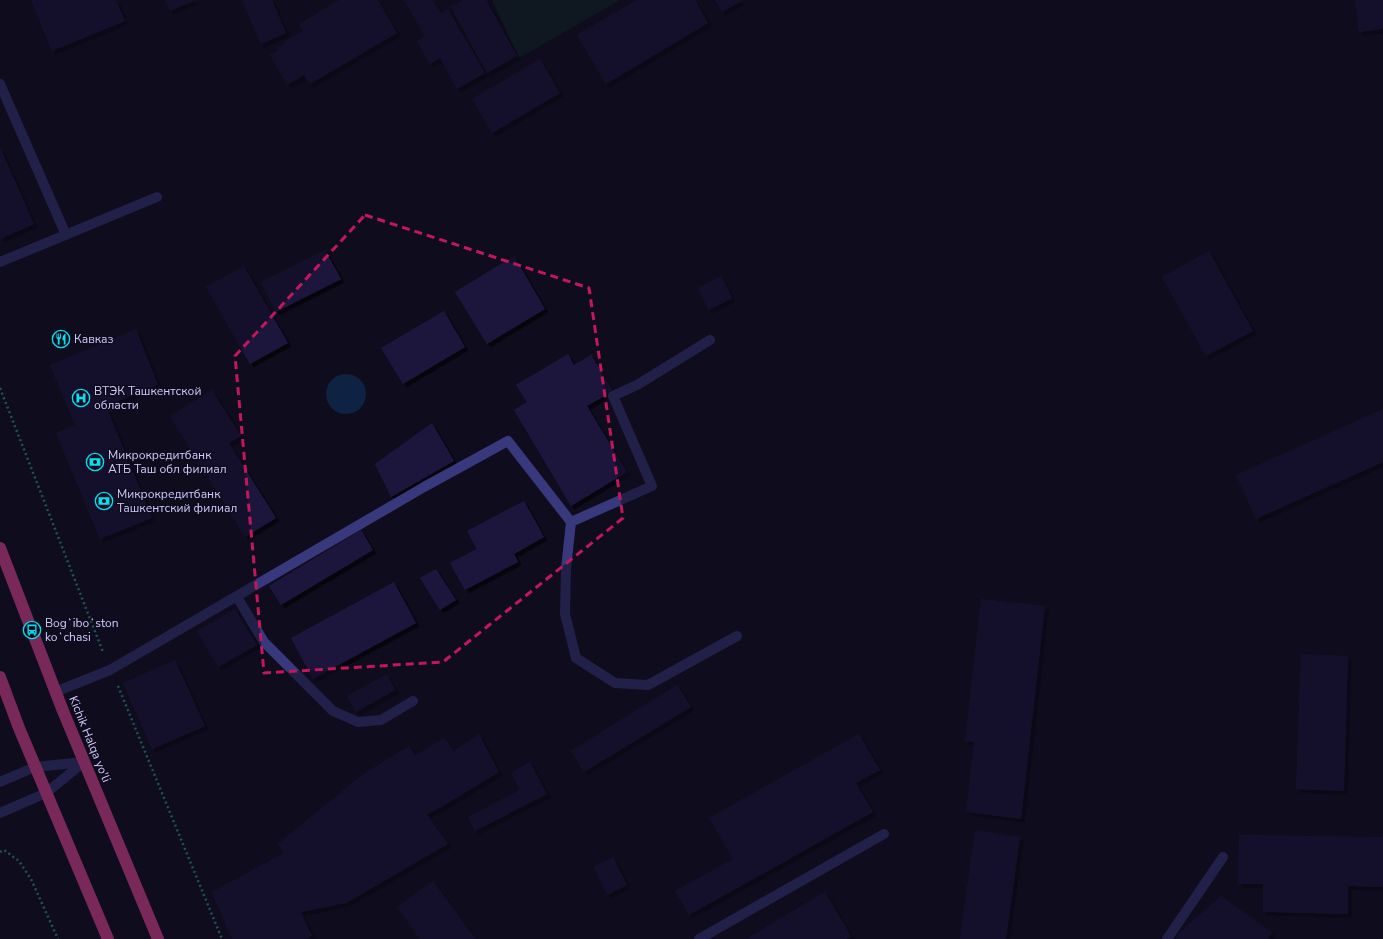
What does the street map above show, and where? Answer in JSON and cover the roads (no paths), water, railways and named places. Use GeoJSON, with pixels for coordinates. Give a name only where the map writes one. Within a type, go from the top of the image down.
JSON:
{"type":"FeatureCollection","features":[{"type":"Feature","properties":{"kind":"highway","name":"Kichik Halqa yo'li"},"geometry":{"type":"LineString","coordinates":[[0,548],[84,762],[158,939]]}},
{"type":"Feature","properties":{"kind":"highway"},"geometry":{"type":"LineString","coordinates":[[0,677],[35,767],[108,939]]}},
{"type":"Feature","properties":{"kind":"street"},"geometry":{"type":"LineString","coordinates":[[0,84],[66,234]]}},
{"type":"Feature","properties":{"kind":"street"},"geometry":{"type":"LineString","coordinates":[[0,262],[157,197]]}},
{"type":"Feature","properties":{"kind":"street"},"geometry":{"type":"LineString","coordinates":[[571,522],[652,486],[613,396],[637,385],[710,340]]}},
{"type":"Feature","properties":{"kind":"street"},"geometry":{"type":"LineString","coordinates":[[56,692],[110,670],[424,487],[508,441],[571,522],[566,569],[565,614],[576,658],[615,683],[648,685],[737,636]]}},
{"type":"Feature","properties":{"kind":"street"},"geometry":{"type":"LineString","coordinates":[[237,597],[264,642],[333,711],[358,722],[381,720],[413,701]]}},
{"type":"Feature","properties":{"kind":"street"},"geometry":{"type":"LineString","coordinates":[[0,782],[35,767],[84,762]]}},
{"type":"Feature","properties":{"kind":"street"},"geometry":{"type":"LineString","coordinates":[[0,813],[46,793],[84,762]]}},
{"type":"Feature","properties":{"kind":"street"},"geometry":{"type":"LineString","coordinates":[[699,939],[884,834]]}},
{"type":"Feature","properties":{"kind":"street"},"geometry":{"type":"LineString","coordinates":[[1168,939],[1223,857]]}},
{"type":"Feature","properties":{"kind":"water"},"geometry":{"type":"Polygon","coordinates":[[[346,374],[360,380],[366,394],[360,408],[346,414],[332,408],[326,394],[332,380],[346,374]]]}},
{"type":"Feature","properties":{"kind":"place","name":"Кавказ"},"geometry":{"type":"Point","coordinates":[61,339]}},
{"type":"Feature","properties":{"kind":"place","name":"ВТЭК Ташкентской области"},"geometry":{"type":"Point","coordinates":[81,398]}},
{"type":"Feature","properties":{"kind":"place","name":"Микрокредитбанк АТБ Таш обл филиал"},"geometry":{"type":"Point","coordinates":[95,462]}},
{"type":"Feature","properties":{"kind":"place","name":"Микрокредитбанк Ташкентский филиал"},"geometry":{"type":"Point","coordinates":[104,501]}},
{"type":"Feature","properties":{"kind":"place","name":"Bogʻiboʻston koʻchasi"},"geometry":{"type":"Point","coordinates":[32,630]}}]}
